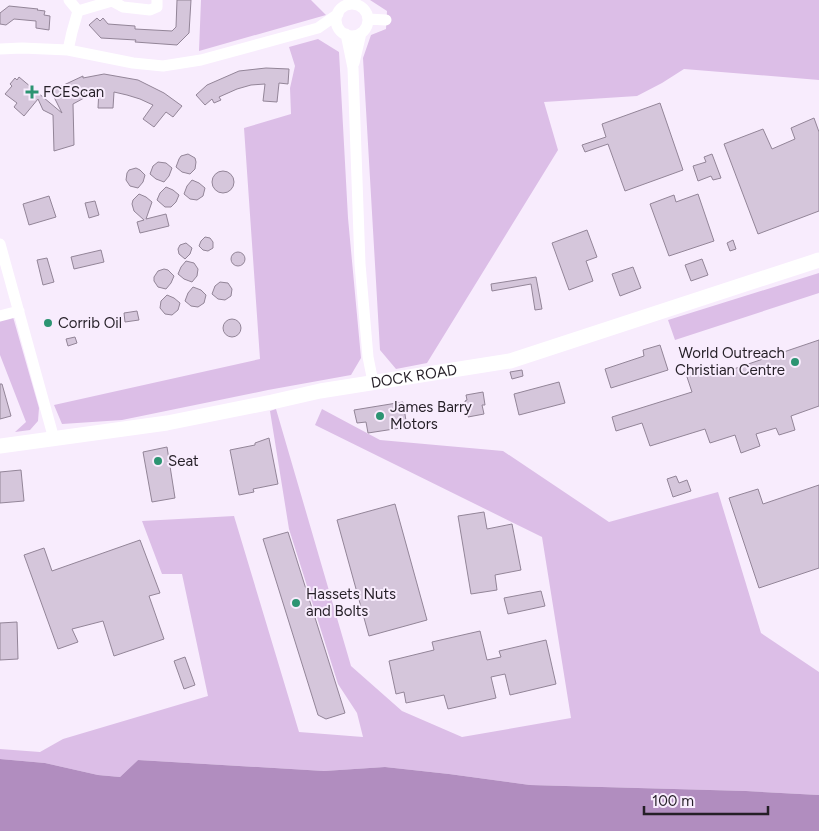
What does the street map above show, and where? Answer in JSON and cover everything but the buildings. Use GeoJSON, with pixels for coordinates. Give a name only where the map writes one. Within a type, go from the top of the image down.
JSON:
{"type":"FeatureCollection","features":[{"type":"Feature","properties":{"kind":"main road","name":"DOCK ROAD"},"geometry":{"type":"LineString","coordinates":[[0,446],[167,423],[320,391],[510,361],[818,259]]}},
{"type":"Feature","properties":{"kind":"street"},"geometry":{"type":"LineString","coordinates":[[69,0],[78,11]]}},
{"type":"Feature","properties":{"kind":"street"},"geometry":{"type":"LineString","coordinates":[[78,11],[113,1],[123,7],[150,10],[157,7],[157,0]]}},
{"type":"Feature","properties":{"kind":"street"},"geometry":{"type":"LineString","coordinates":[[318,28],[344,33],[356,35],[365,29],[368,20],[365,10],[356,2],[341,8],[337,23],[344,33],[353,68],[360,264],[368,357],[373,382]]}},
{"type":"Feature","properties":{"kind":"street"},"geometry":{"type":"LineString","coordinates":[[68,50],[78,11]]}},
{"type":"Feature","properties":{"kind":"street"},"geometry":{"type":"LineString","coordinates":[[0,49],[68,50],[133,63],[163,66],[201,60],[318,28],[338,14]]}},
{"type":"Feature","properties":{"kind":"street"},"geometry":{"type":"LineString","coordinates":[[368,20],[386,20]]}},
{"type":"Feature","properties":{"kind":"street"},"geometry":{"type":"LineString","coordinates":[[353,68],[361,33]]}},
{"type":"Feature","properties":{"kind":"street"},"geometry":{"type":"LineString","coordinates":[[0,244],[54,439]]}},
{"type":"Feature","properties":{"kind":"street"},"geometry":{"type":"LineString","coordinates":[[0,316],[19,311]]}},
{"type":"Feature","properties":{"kind":"shaded area"},"geometry":{"type":"Polygon","coordinates":[[[201,0],[311,0],[326,15],[199,51],[201,0]]]}},
{"type":"Feature","properties":{"kind":"shaded area"},"geometry":{"type":"Polygon","coordinates":[[[370,0],[819,0],[819,80],[684,69],[637,96],[544,102],[558,150],[427,363],[396,369],[380,350],[363,58],[371,35],[386,29],[387,11],[370,0]]]}},
{"type":"Feature","properties":{"kind":"shaded area"},"geometry":{"type":"Polygon","coordinates":[[[318,39],[339,52],[348,218],[361,358],[351,375],[122,420],[62,424],[54,405],[260,359],[244,128],[291,114],[290,88],[295,66],[289,47],[318,39]]]}},
{"type":"Feature","properties":{"kind":"shaded area"},"geometry":{"type":"Polygon","coordinates":[[[819,273],[819,293],[675,340],[668,320],[819,273]]]}},
{"type":"Feature","properties":{"kind":"shaded area"},"geometry":{"type":"Polygon","coordinates":[[[13,317],[39,408],[38,421],[30,430],[15,432],[26,422],[0,355],[0,321],[13,317]]]}},
{"type":"Feature","properties":{"kind":"shaded area"},"geometry":{"type":"Polygon","coordinates":[[[276,409],[351,666],[402,711],[462,737],[571,718],[542,537],[315,425],[322,409],[380,440],[503,451],[609,522],[718,492],[761,633],[819,672],[819,795],[530,785],[385,767],[324,771],[138,760],[120,777],[98,775],[45,763],[0,759],[0,749],[40,752],[63,739],[208,696],[182,574],[162,574],[142,521],[234,516],[299,732],[363,737],[357,713],[338,684],[289,529],[270,411],[276,409]]]}},
{"type":"Feature","properties":{"kind":"shaded area"},"geometry":{"type":"Polygon","coordinates":[[[0,759],[45,763],[98,775],[120,777],[138,760],[324,771],[385,767],[530,785],[819,795],[819,831],[0,831],[0,759]]]}},
{"type":"Feature","properties":{"kind":"place","name":"FCEScan"},"geometry":{"type":"Point","coordinates":[32,92]}},
{"type":"Feature","properties":{"kind":"place","name":"Corrib Oil"},"geometry":{"type":"Point","coordinates":[48,323]}},
{"type":"Feature","properties":{"kind":"place","name":"World Outreach Christian Centre"},"geometry":{"type":"Point","coordinates":[795,362]}},
{"type":"Feature","properties":{"kind":"place","name":"James Barry Motors"},"geometry":{"type":"Point","coordinates":[380,416]}},
{"type":"Feature","properties":{"kind":"place","name":"Seat"},"geometry":{"type":"Point","coordinates":[158,461]}},
{"type":"Feature","properties":{"kind":"place","name":"Hassets Nuts and Bolts"},"geometry":{"type":"Point","coordinates":[296,603]}}]}
